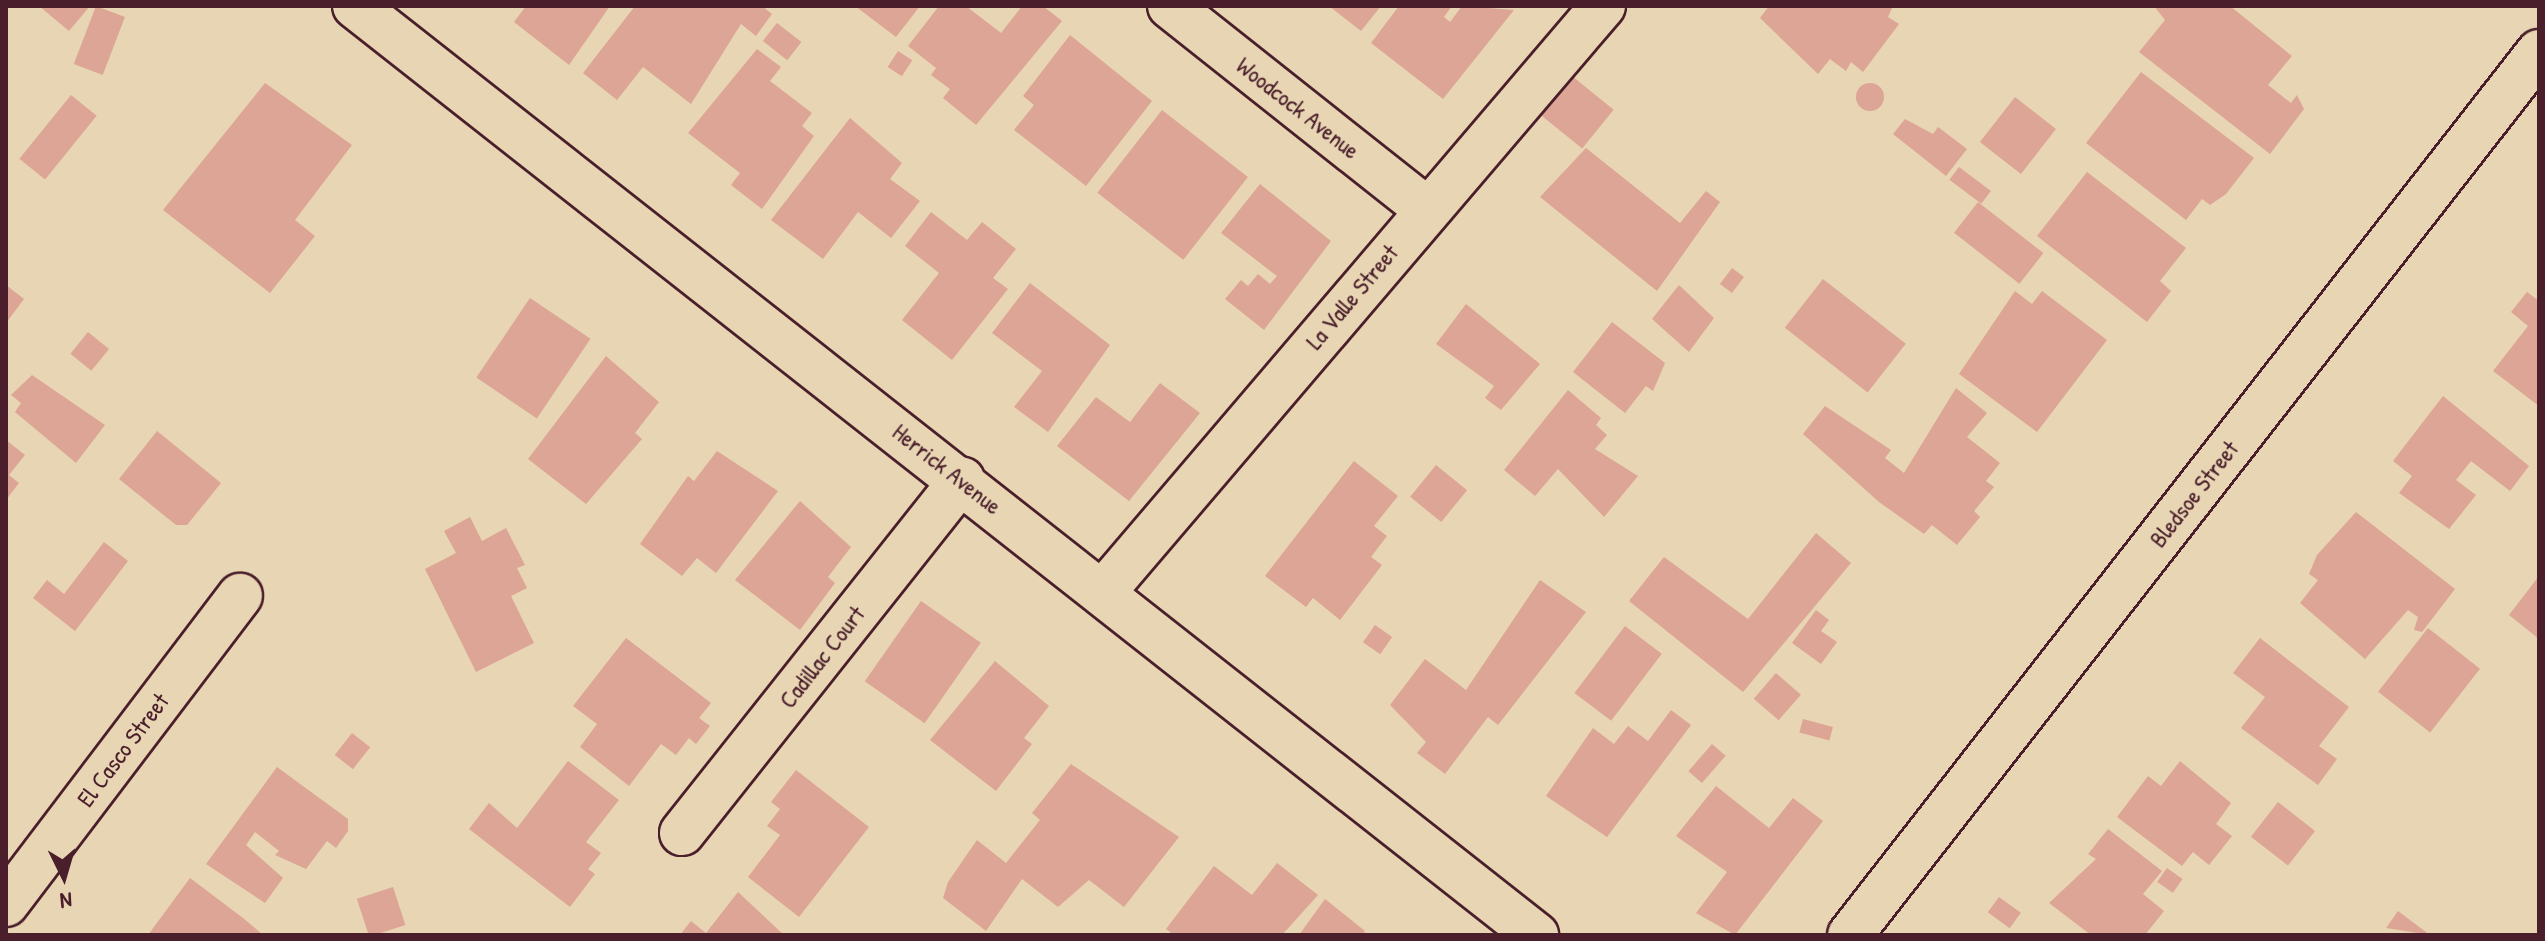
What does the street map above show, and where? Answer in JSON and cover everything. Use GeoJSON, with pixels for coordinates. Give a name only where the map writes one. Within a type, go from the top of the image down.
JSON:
{"type":"FeatureCollection","features":[{"type":"Feature","properties":{"kind":"street","name":"Herrick Avenue"},"geometry":{"type":"LineString","coordinates":[[355,6],[1104,591],[1536,935]]}},
{"type":"Feature","properties":{"kind":"street","name":"Woodcock Avenue"},"geometry":{"type":"LineString","coordinates":[[1170,6],[1426,209]]}},
{"type":"Feature","properties":{"kind":"street","name":"La Valle Street"},"geometry":{"type":"LineString","coordinates":[[1104,591],[1426,209],[1603,6]]}},
{"type":"Feature","properties":{"kind":"street","name":"Bledsoe Street"},"geometry":{"type":"LineString","coordinates":[[1850,935],[2539,52]]}},
{"type":"Feature","properties":{"kind":"street","name":"Cadillac Court"},"geometry":{"type":"LineString","coordinates":[[682,833],[962,480]]}},
{"type":"Feature","properties":{"kind":"street","name":"El Casco Street"},"geometry":{"type":"LineString","coordinates":[[6,904],[240,596]]}},
{"type":"Feature","properties":{"kind":"building"},"geometry":{"type":"Polygon","coordinates":[[[39,6],[90,6],[69,31],[39,6]]]}},
{"type":"Feature","properties":{"kind":"building"},"geometry":{"type":"Polygon","coordinates":[[[96,6],[125,17],[103,75],[74,64],[96,6]]]}},
{"type":"Feature","properties":{"kind":"building"},"geometry":{"type":"Polygon","coordinates":[[[526,6],[610,6],[569,65],[514,22],[526,6]]]}},
{"type":"Feature","properties":{"kind":"building"},"geometry":{"type":"Polygon","coordinates":[[[635,6],[762,6],[772,14],[756,36],[741,24],[691,104],[643,67],[617,100],[583,73],[635,6]]]}},
{"type":"Feature","properties":{"kind":"building"},"geometry":{"type":"Polygon","coordinates":[[[855,6],[920,6],[896,37],[855,6]]]}},
{"type":"Feature","properties":{"kind":"building"},"geometry":{"type":"Polygon","coordinates":[[[939,6],[966,6],[1001,33],[1022,6],[1043,6],[1062,21],[976,125],[943,98],[950,89],[931,75],[936,68],[908,46],[939,6]]]}},
{"type":"Feature","properties":{"kind":"building"},"geometry":{"type":"Polygon","coordinates":[[[1329,6],[1381,6],[1361,31],[1329,6]]]}},
{"type":"Feature","properties":{"kind":"building"},"geometry":{"type":"Polygon","coordinates":[[[1399,6],[1452,6],[1444,17],[1450,22],[1462,6],[1514,10],[1443,99],[1371,43],[1399,6]]]}},
{"type":"Feature","properties":{"kind":"building"},"geometry":{"type":"Polygon","coordinates":[[[1769,6],[1893,6],[1888,17],[1899,24],[1863,72],[1851,62],[1846,71],[1830,59],[1818,74],[1760,18],[1769,6]]]}},
{"type":"Feature","properties":{"kind":"building"},"geometry":{"type":"Polygon","coordinates":[[[2154,6],[2230,6],[2292,56],[2268,85],[2291,103],[2297,95],[2304,109],[2270,154],[2139,52],[2165,20],[2154,6]]]}},
{"type":"Feature","properties":{"kind":"building"},"geometry":{"type":"Polygon","coordinates":[[[777,23],[801,42],[787,60],[763,41],[777,23]]]}},
{"type":"Feature","properties":{"kind":"building"},"geometry":{"type":"Polygon","coordinates":[[[1070,35],[1152,101],[1086,186],[1014,130],[1034,105],[1023,96],[1070,35]]]}},
{"type":"Feature","properties":{"kind":"building"},"geometry":{"type":"Polygon","coordinates":[[[757,49],[781,67],[770,81],[812,113],[802,126],[814,136],[762,209],[731,185],[740,173],[688,133],[757,49]]]}},
{"type":"Feature","properties":{"kind":"building"},"geometry":{"type":"Polygon","coordinates":[[[898,51],[912,60],[902,76],[888,67],[898,51]]]}},
{"type":"Feature","properties":{"kind":"building"},"geometry":{"type":"Polygon","coordinates":[[[1567,72],[1614,110],[1582,149],[1536,111],[1567,72]]]}},
{"type":"Feature","properties":{"kind":"building"},"geometry":{"type":"Polygon","coordinates":[[[2141,72],[2254,158],[2226,194],[2210,205],[2202,199],[2186,220],[2086,143],[2141,72]]]}},
{"type":"Feature","properties":{"kind":"building"},"geometry":{"type":"Polygon","coordinates":[[[265,83],[352,145],[295,220],[315,236],[270,293],[163,210],[265,83]]]}},
{"type":"Feature","properties":{"kind":"building"},"geometry":{"type":"Polygon","coordinates":[[[1870,83],[1880,87],[1884,97],[1880,107],[1870,111],[1860,107],[1856,97],[1860,87],[1870,83]]]}},
{"type":"Feature","properties":{"kind":"building"},"geometry":{"type":"Polygon","coordinates":[[[71,95],[97,116],[45,179],[19,159],[71,95]]]}},
{"type":"Feature","properties":{"kind":"building"},"geometry":{"type":"Polygon","coordinates":[[[2015,97],[2056,129],[2021,174],[1980,142],[2015,97]]]}},
{"type":"Feature","properties":{"kind":"building"},"geometry":{"type":"Polygon","coordinates":[[[1162,110],[1248,177],[1183,260],[1097,193],[1162,110]]]}},
{"type":"Feature","properties":{"kind":"building"},"geometry":{"type":"Polygon","coordinates":[[[850,118],[902,163],[890,179],[920,201],[891,238],[858,212],[823,259],[771,220],[850,118]]]}},
{"type":"Feature","properties":{"kind":"building"},"geometry":{"type":"Polygon","coordinates":[[[1905,119],[1933,134],[1938,127],[1967,149],[1946,176],[1893,134],[1905,119]]]}},
{"type":"Feature","properties":{"kind":"building"},"geometry":{"type":"Polygon","coordinates":[[[1586,148],[1680,223],[1706,191],[1720,202],[1657,291],[1540,197],[1586,148]]]}},
{"type":"Feature","properties":{"kind":"building"},"geometry":{"type":"Polygon","coordinates":[[[1959,167],[1991,191],[1981,204],[1949,180],[1959,167]]]}},
{"type":"Feature","properties":{"kind":"building"},"geometry":{"type":"Polygon","coordinates":[[[2087,172],[2186,248],[2160,281],[2171,291],[2147,322],[2037,236],[2087,172]]]}},
{"type":"Feature","properties":{"kind":"building"},"geometry":{"type":"Polygon","coordinates":[[[1260,184],[1331,241],[1264,330],[1225,299],[1241,280],[1248,286],[1258,274],[1270,284],[1277,276],[1221,233],[1260,184]]]}},
{"type":"Feature","properties":{"kind":"building"},"geometry":{"type":"Polygon","coordinates":[[[1978,202],[2043,253],[2019,284],[1954,233],[1978,202]]]}},
{"type":"Feature","properties":{"kind":"building"},"geometry":{"type":"Polygon","coordinates":[[[931,212],[967,240],[982,222],[1016,249],[993,278],[1008,289],[952,360],[902,320],[939,273],[905,246],[931,212]]]}},
{"type":"Feature","properties":{"kind":"building"},"geometry":{"type":"Polygon","coordinates":[[[1732,268],[1744,277],[1732,293],[1720,284],[1732,268]]]}},
{"type":"Feature","properties":{"kind":"building"},"geometry":{"type":"Polygon","coordinates":[[[1823,279],[1906,344],[1868,393],[1785,328],[1823,279]]]}},
{"type":"Feature","properties":{"kind":"building"},"geometry":{"type":"Polygon","coordinates":[[[1030,283],[1110,345],[1048,432],[1014,407],[1042,371],[992,333],[1030,283]]]}},
{"type":"Feature","properties":{"kind":"building"},"geometry":{"type":"Polygon","coordinates":[[[6,285],[24,299],[6,323],[6,285]]]}},
{"type":"Feature","properties":{"kind":"building"},"geometry":{"type":"Polygon","coordinates":[[[1679,285],[1714,318],[1689,352],[1652,319],[1679,285]]]}},
{"type":"Feature","properties":{"kind":"building"},"geometry":{"type":"Polygon","coordinates":[[[2015,291],[2032,304],[2042,291],[2107,340],[2037,432],[1959,374],[2015,291]]]}},
{"type":"Feature","properties":{"kind":"building"},"geometry":{"type":"Polygon","coordinates":[[[2527,292],[2539,301],[2539,406],[2493,371],[2528,326],[2511,312],[2527,292]]]}},
{"type":"Feature","properties":{"kind":"building"},"geometry":{"type":"Polygon","coordinates":[[[530,298],[591,339],[537,418],[476,378],[530,298]]]}},
{"type":"Feature","properties":{"kind":"building"},"geometry":{"type":"Polygon","coordinates":[[[1466,304],[1540,364],[1501,410],[1485,398],[1494,386],[1436,344],[1466,304]]]}},
{"type":"Feature","properties":{"kind":"building"},"geometry":{"type":"Polygon","coordinates":[[[1612,322],[1665,363],[1653,391],[1646,386],[1625,413],[1573,372],[1612,322]]]}},
{"type":"Feature","properties":{"kind":"building"},"geometry":{"type":"Polygon","coordinates":[[[88,332],[109,349],[91,371],[70,354],[88,332]]]}},
{"type":"Feature","properties":{"kind":"building"},"geometry":{"type":"Polygon","coordinates":[[[606,356],[659,402],[635,433],[642,439],[586,504],[528,459],[606,356]]]}},
{"type":"Feature","properties":{"kind":"building"},"geometry":{"type":"Polygon","coordinates":[[[32,375],[105,425],[76,463],[15,412],[21,403],[11,395],[32,375]]]}},
{"type":"Feature","properties":{"kind":"building"},"geometry":{"type":"Polygon","coordinates":[[[1160,383],[1200,413],[1129,501],[1057,446],[1096,397],[1130,422],[1160,383]]]}},
{"type":"Feature","properties":{"kind":"building"},"geometry":{"type":"Polygon","coordinates":[[[1956,388],[1987,413],[1967,437],[2000,463],[1986,481],[1994,487],[1974,511],[1980,517],[1957,545],[1932,525],[1924,534],[1879,502],[1803,434],[1825,406],[1891,450],[1885,458],[1904,473],[1956,388]]]}},
{"type":"Feature","properties":{"kind":"building"},"geometry":{"type":"Polygon","coordinates":[[[1568,390],[1601,418],[1596,425],[1607,435],[1595,449],[1638,476],[1604,517],[1558,469],[1535,496],[1504,470],[1568,390]]]}},
{"type":"Feature","properties":{"kind":"building"},"geometry":{"type":"Polygon","coordinates":[[[2443,396],[2529,466],[2510,491],[2471,461],[2456,480],[2476,495],[2449,529],[2399,493],[2412,476],[2393,461],[2443,396]]]}},
{"type":"Feature","properties":{"kind":"building"},"geometry":{"type":"Polygon","coordinates":[[[157,431],[221,483],[187,525],[176,525],[119,479],[157,431]]]}},
{"type":"Feature","properties":{"kind":"building"},"geometry":{"type":"Polygon","coordinates":[[[6,440],[25,455],[9,475],[19,483],[6,500],[6,440]]]}},
{"type":"Feature","properties":{"kind":"building"},"geometry":{"type":"Polygon","coordinates":[[[717,451],[778,491],[716,573],[697,558],[682,576],[640,544],[688,476],[694,481],[717,451]]]}},
{"type":"Feature","properties":{"kind":"building"},"geometry":{"type":"Polygon","coordinates":[[[1354,461],[1398,496],[1374,526],[1387,536],[1371,557],[1382,565],[1340,620],[1313,598],[1306,607],[1265,576],[1354,461]]]}},
{"type":"Feature","properties":{"kind":"building"},"geometry":{"type":"Polygon","coordinates":[[[1436,465],[1467,490],[1441,522],[1410,497],[1436,465]]]}},
{"type":"Feature","properties":{"kind":"building"},"geometry":{"type":"Polygon","coordinates":[[[800,501],[851,547],[828,577],[835,583],[800,630],[735,580],[800,501]]]}},
{"type":"Feature","properties":{"kind":"building"},"geometry":{"type":"Polygon","coordinates":[[[2356,512],[2455,589],[2422,632],[2414,630],[2418,617],[2408,610],[2365,659],[2300,603],[2318,580],[2309,574],[2317,555],[2356,512]]]}},
{"type":"Feature","properties":{"kind":"building"},"geometry":{"type":"Polygon","coordinates":[[[470,517],[482,541],[506,528],[525,565],[517,568],[527,588],[511,596],[534,643],[476,672],[425,569],[456,553],[444,531],[470,517]]]}},
{"type":"Feature","properties":{"kind":"building"},"geometry":{"type":"Polygon","coordinates":[[[1816,533],[1851,563],[1743,692],[1629,601],[1664,557],[1748,619],[1816,533]]]}},
{"type":"Feature","properties":{"kind":"building"},"geometry":{"type":"Polygon","coordinates":[[[104,542],[128,561],[75,631],[33,598],[47,580],[64,594],[104,542]]]}},
{"type":"Feature","properties":{"kind":"building"},"geometry":{"type":"Polygon","coordinates":[[[2539,576],[2539,639],[2509,615],[2539,576]]]}},
{"type":"Feature","properties":{"kind":"building"},"geometry":{"type":"Polygon","coordinates":[[[1540,580],[1586,612],[1498,725],[1488,717],[1445,774],[1417,753],[1426,742],[1390,705],[1425,659],[1466,690],[1540,580]]]}},
{"type":"Feature","properties":{"kind":"building"},"geometry":{"type":"Polygon","coordinates":[[[921,601],[981,643],[925,723],[865,681],[921,601]]]}},
{"type":"Feature","properties":{"kind":"building"},"geometry":{"type":"Polygon","coordinates":[[[1816,610],[1829,620],[1821,631],[1837,642],[1821,664],[1792,643],[1816,610]]]}},
{"type":"Feature","properties":{"kind":"building"},"geometry":{"type":"Polygon","coordinates":[[[1375,625],[1392,637],[1380,654],[1363,642],[1375,625]]]}},
{"type":"Feature","properties":{"kind":"building"},"geometry":{"type":"Polygon","coordinates":[[[1625,626],[1662,654],[1611,721],[1574,693],[1625,626]]]}},
{"type":"Feature","properties":{"kind":"building"},"geometry":{"type":"Polygon","coordinates":[[[2428,628],[2480,669],[2430,732],[2378,692],[2428,628]]]}},
{"type":"Feature","properties":{"kind":"building"},"geometry":{"type":"Polygon","coordinates":[[[626,638],[711,703],[699,718],[710,726],[696,744],[689,738],[676,755],[661,744],[629,786],[580,747],[597,724],[573,706],[626,638]]]}},
{"type":"Feature","properties":{"kind":"building"},"geometry":{"type":"Polygon","coordinates":[[[2260,638],[2349,707],[2319,746],[2337,759],[2318,785],[2241,728],[2265,697],[2233,673],[2260,638]]]}},
{"type":"Feature","properties":{"kind":"building"},"geometry":{"type":"Polygon","coordinates":[[[995,661],[1049,706],[1024,738],[1032,744],[996,791],[930,740],[995,661]]]}},
{"type":"Feature","properties":{"kind":"building"},"geometry":{"type":"Polygon","coordinates":[[[1776,673],[1801,695],[1779,720],[1754,699],[1776,673]]]}},
{"type":"Feature","properties":{"kind":"building"},"geometry":{"type":"Polygon","coordinates":[[[1671,710],[1691,725],[1607,837],[1546,796],[1593,728],[1614,744],[1628,726],[1648,741],[1671,710]]]}},
{"type":"Feature","properties":{"kind":"building"},"geometry":{"type":"Polygon","coordinates":[[[1803,719],[1833,727],[1829,741],[1799,733],[1803,719]]]}},
{"type":"Feature","properties":{"kind":"building"},"geometry":{"type":"Polygon","coordinates":[[[352,733],[370,747],[353,769],[335,755],[352,733]]]}},
{"type":"Feature","properties":{"kind":"building"},"geometry":{"type":"Polygon","coordinates":[[[1712,744],[1726,756],[1702,783],[1688,771],[1712,744]]]}},
{"type":"Feature","properties":{"kind":"building"},"geometry":{"type":"Polygon","coordinates":[[[568,761],[619,800],[586,842],[601,853],[588,869],[595,874],[570,907],[469,829],[489,803],[517,828],[568,761]]]}},
{"type":"Feature","properties":{"kind":"building"},"geometry":{"type":"Polygon","coordinates":[[[2180,761],[2231,803],[2216,824],[2232,836],[2209,865],[2193,852],[2182,866],[2117,817],[2148,776],[2161,786],[2180,761]]]}},
{"type":"Feature","properties":{"kind":"building"},"geometry":{"type":"Polygon","coordinates":[[[1071,764],[1179,837],[1124,907],[1089,880],[1058,907],[1022,879],[986,931],[943,898],[948,882],[977,840],[1006,863],[1040,820],[1032,813],[1071,764]]]}},
{"type":"Feature","properties":{"kind":"building"},"geometry":{"type":"Polygon","coordinates":[[[277,767],[348,819],[348,831],[336,848],[327,841],[306,869],[275,855],[279,851],[255,832],[246,845],[283,878],[265,903],[206,864],[277,767]]]}},
{"type":"Feature","properties":{"kind":"building"},"geometry":{"type":"Polygon","coordinates":[[[796,770],[869,827],[799,917],[748,877],[780,835],[767,826],[780,809],[771,802],[796,770]]]}},
{"type":"Feature","properties":{"kind":"building"},"geometry":{"type":"Polygon","coordinates":[[[1716,786],[1769,828],[1793,798],[1823,821],[1735,935],[1696,913],[1727,872],[1676,836],[1716,786]]]}},
{"type":"Feature","properties":{"kind":"building"},"geometry":{"type":"Polygon","coordinates":[[[2278,802],[2315,831],[2288,866],[2251,837],[2278,802]]]}},
{"type":"Feature","properties":{"kind":"building"},"geometry":{"type":"Polygon","coordinates":[[[2108,829],[2162,871],[2143,894],[2164,911],[2145,935],[2091,935],[2049,903],[2096,859],[2088,854],[2108,829]]]}},
{"type":"Feature","properties":{"kind":"building"},"geometry":{"type":"Polygon","coordinates":[[[1277,863],[1318,895],[1282,935],[1174,935],[1166,929],[1214,866],[1252,895],[1277,863]]]}},
{"type":"Feature","properties":{"kind":"building"},"geometry":{"type":"Polygon","coordinates":[[[2167,868],[2183,879],[2173,893],[2157,882],[2167,868]]]}},
{"type":"Feature","properties":{"kind":"building"},"geometry":{"type":"Polygon","coordinates":[[[190,878],[243,918],[263,935],[148,935],[190,878]]]}},
{"type":"Feature","properties":{"kind":"building"},"geometry":{"type":"Polygon","coordinates":[[[393,887],[405,925],[369,935],[357,899],[393,887]]]}},
{"type":"Feature","properties":{"kind":"building"},"geometry":{"type":"Polygon","coordinates":[[[738,892],[784,935],[680,935],[691,921],[706,933],[738,892]]]}},
{"type":"Feature","properties":{"kind":"building"},"geometry":{"type":"Polygon","coordinates":[[[1999,897],[2021,913],[2010,928],[1988,912],[1999,897]]]}},
{"type":"Feature","properties":{"kind":"building"},"geometry":{"type":"Polygon","coordinates":[[[1325,899],[1365,931],[1362,935],[1299,935],[1325,899]]]}},
{"type":"Feature","properties":{"kind":"building"},"geometry":{"type":"Polygon","coordinates":[[[2398,911],[2430,935],[2386,928],[2398,911]]]}}]}
